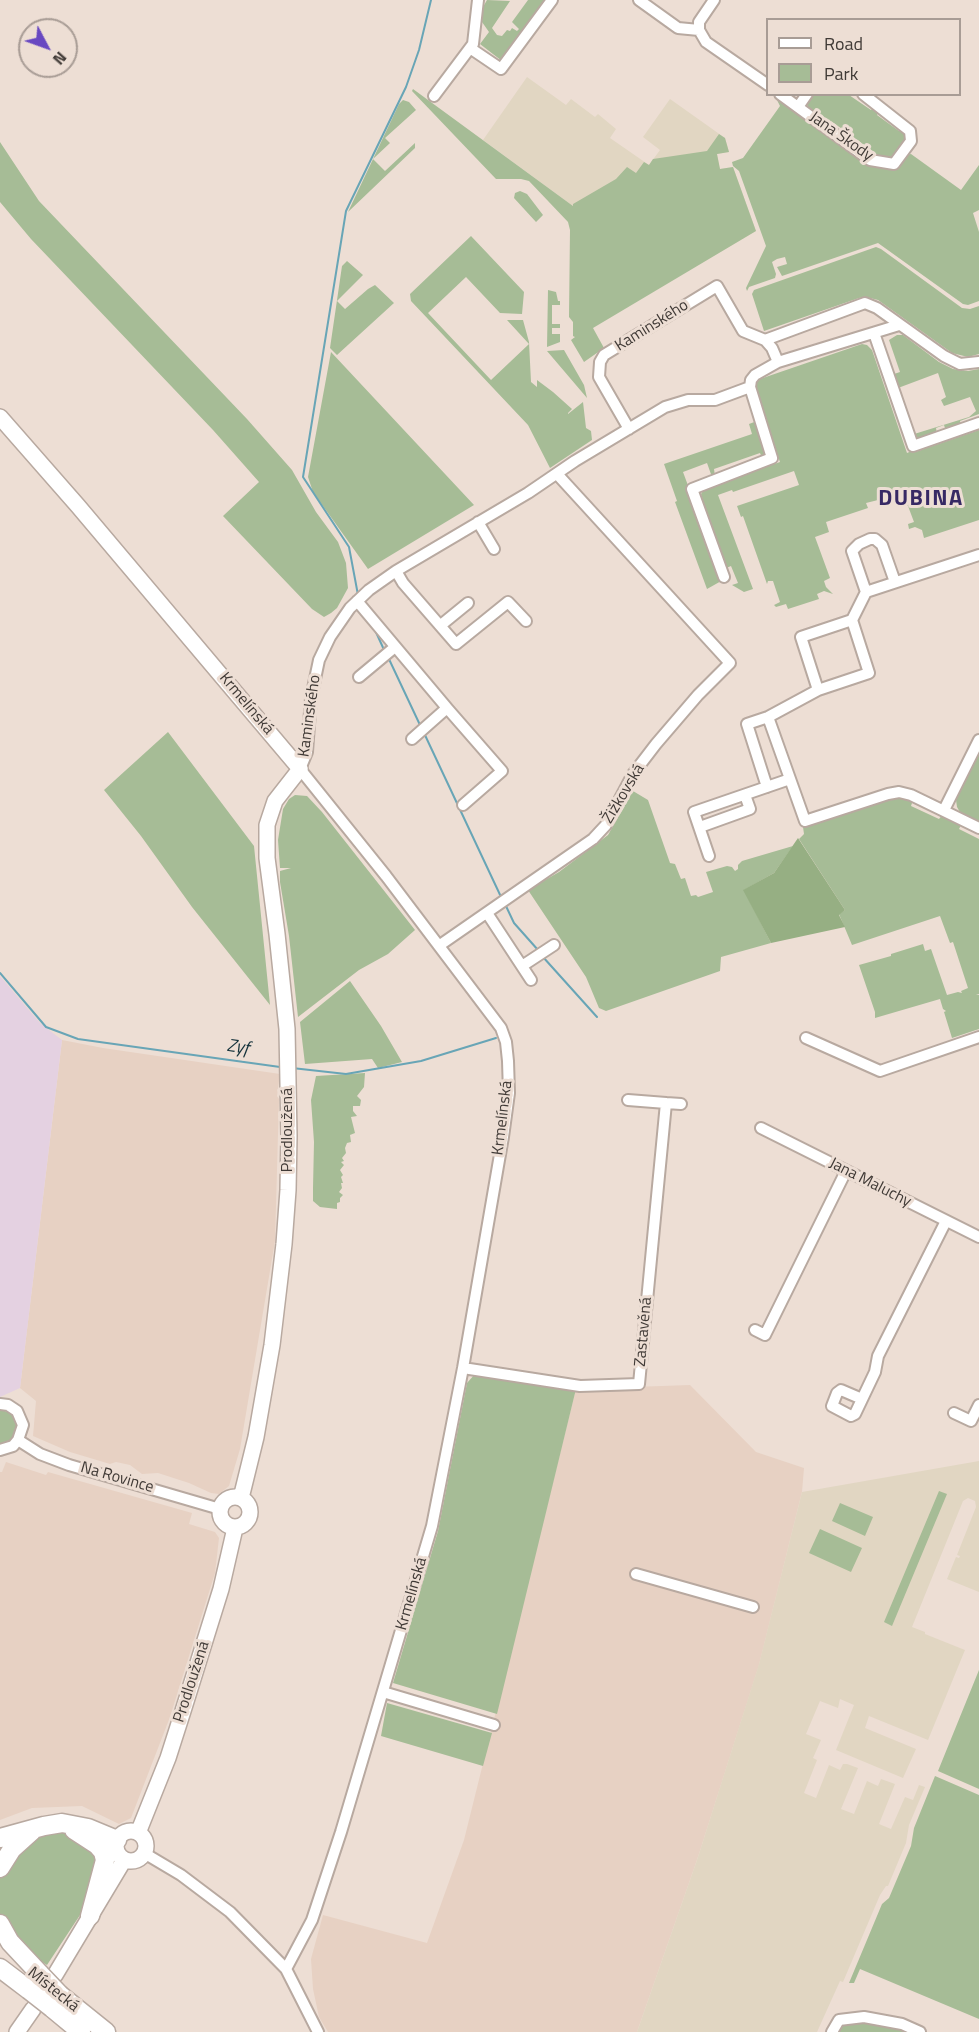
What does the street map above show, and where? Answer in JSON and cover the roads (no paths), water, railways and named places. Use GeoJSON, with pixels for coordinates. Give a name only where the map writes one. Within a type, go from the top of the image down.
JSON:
{"type":"FeatureCollection","features":[{"type":"Feature","properties":{"kind":"highway"},"geometry":{"type":"LineString","coordinates":[[62,1823],[97,1845],[103,1852],[104,1869],[90,1916]]}},
{"type":"Feature","properties":{"kind":"highway"},"geometry":{"type":"LineString","coordinates":[[0,1838],[62,1823],[88,1828],[117,1840]]}},
{"type":"Feature","properties":{"kind":"highway"},"geometry":{"type":"LineString","coordinates":[[0,1868],[12,1849],[35,1828]]}},
{"type":"Feature","properties":{"kind":"highway"},"geometry":{"type":"LineString","coordinates":[[0,1924],[42,1993]]}},
{"type":"Feature","properties":{"kind":"highway","name":"Místecká"},"geometry":{"type":"LineString","coordinates":[[0,1948],[81,2031]]}},
{"type":"Feature","properties":{"kind":"highway","name":"Místecká"},"geometry":{"type":"LineString","coordinates":[[0,1968],[106,2032]]}},
{"type":"Feature","properties":{"kind":"highway"},"geometry":{"type":"LineString","coordinates":[[0,1982],[42,1993]]}},
{"type":"Feature","properties":{"kind":"main road","name":"Krmelínská"},"geometry":{"type":"LineString","coordinates":[[0,417],[300,769]]}},
{"type":"Feature","properties":{"kind":"main road","name":"Prodloužená"},"geometry":{"type":"LineString","coordinates":[[241,1498],[262,1405],[278,1299],[288,1190],[288,1061],[284,996],[266,842],[268,817],[275,801],[300,769]]}},
{"type":"Feature","properties":{"kind":"main road"},"geometry":{"type":"LineString","coordinates":[[229,1498],[241,1498],[248,1504],[250,1515],[246,1523],[235,1528],[224,1523],[220,1509],[229,1498]]}},
{"type":"Feature","properties":{"kind":"main road","name":"Prodloužená"},"geometry":{"type":"LineString","coordinates":[[138,1833],[168,1758],[187,1701],[221,1589],[235,1528]]}},
{"type":"Feature","properties":{"kind":"main road"},"geometry":{"type":"LineString","coordinates":[[126,1832],[138,1833],[145,1841],[144,1853],[136,1861],[124,1860],[116,1851],[117,1840],[126,1832]]}},
{"type":"Feature","properties":{"kind":"main road"},"geometry":{"type":"LineString","coordinates":[[17,2032],[124,1860]]}},
{"type":"Feature","properties":{"kind":"street"},"geometry":{"type":"LineString","coordinates":[[434,96],[474,40],[478,0]]}},
{"type":"Feature","properties":{"kind":"street"},"geometry":{"type":"LineString","coordinates":[[470,48],[501,69],[552,0]]}},
{"type":"Feature","properties":{"kind":"street"},"geometry":{"type":"LineString","coordinates":[[639,0],[678,28],[699,30]]}},
{"type":"Feature","properties":{"kind":"street"},"geometry":{"type":"LineString","coordinates":[[714,0],[699,22],[699,30],[706,42],[766,84]]}},
{"type":"Feature","properties":{"kind":"street","name":"Jana Škody"},"geometry":{"type":"LineString","coordinates":[[783,96],[873,161],[894,164],[911,149],[911,135],[907,128],[866,96]]}},
{"type":"Feature","properties":{"kind":"street","name":"Jana Škody"},"geometry":{"type":"LineString","coordinates":[[798,107],[806,96]]}},
{"type":"Feature","properties":{"kind":"street","name":"Kaminského"},"geometry":{"type":"LineString","coordinates":[[300,769],[307,752],[310,705],[319,660],[330,637],[357,601],[396,571],[538,487],[629,429],[599,377],[600,362],[604,355],[717,286],[743,331],[765,340]]}},
{"type":"Feature","properties":{"kind":"street"},"geometry":{"type":"LineString","coordinates":[[778,362],[772,348],[765,340],[865,303],[877,308],[944,356],[960,364],[979,362]]}},
{"type":"Feature","properties":{"kind":"street"},"geometry":{"type":"LineString","coordinates":[[724,577],[692,489],[772,458],[750,387],[751,380],[755,375],[778,362],[899,325]]}},
{"type":"Feature","properties":{"kind":"street"},"geometry":{"type":"LineString","coordinates":[[874,333],[913,446],[979,423]]}},
{"type":"Feature","properties":{"kind":"street"},"geometry":{"type":"LineString","coordinates":[[629,429],[676,402],[716,400],[750,387]]}},
{"type":"Feature","properties":{"kind":"street","name":"Žižkovská"},"geometry":{"type":"LineString","coordinates":[[440,945],[593,839],[606,825],[633,774],[650,751],[698,695],[730,663],[557,474]]}},
{"type":"Feature","properties":{"kind":"street"},"geometry":{"type":"LineString","coordinates":[[478,522],[494,549]]}},
{"type":"Feature","properties":{"kind":"street"},"geometry":{"type":"LineString","coordinates":[[866,592],[852,556],[855,546],[864,542],[875,539],[882,545],[896,582]]}},
{"type":"Feature","properties":{"kind":"street"},"geometry":{"type":"LineString","coordinates":[[767,787],[747,724],[768,717],[818,690],[869,673],[852,621],[866,592],[979,555]]}},
{"type":"Feature","properties":{"kind":"street"},"geometry":{"type":"LineString","coordinates":[[396,571],[403,583],[456,644],[505,598],[526,621]]}},
{"type":"Feature","properties":{"kind":"street"},"geometry":{"type":"LineString","coordinates":[[357,601],[502,771],[464,805]]}},
{"type":"Feature","properties":{"kind":"street"},"geometry":{"type":"LineString","coordinates":[[441,625],[468,603]]}},
{"type":"Feature","properties":{"kind":"street"},"geometry":{"type":"LineString","coordinates":[[818,690],[801,637],[852,621]]}},
{"type":"Feature","properties":{"kind":"street"},"geometry":{"type":"LineString","coordinates":[[359,677],[395,646]]}},
{"type":"Feature","properties":{"kind":"street"},"geometry":{"type":"LineString","coordinates":[[412,739],[447,708]]}},
{"type":"Feature","properties":{"kind":"street"},"geometry":{"type":"LineString","coordinates":[[768,717],[805,821],[900,792],[944,810],[979,828]]}},
{"type":"Feature","properties":{"kind":"street"},"geometry":{"type":"LineString","coordinates":[[944,810],[979,740]]}},
{"type":"Feature","properties":{"kind":"street","name":"Krmelínská"},"geometry":{"type":"LineString","coordinates":[[286,1969],[312,1920],[341,1832],[432,1526],[463,1368],[509,1093],[506,1042],[501,1028],[440,945],[300,769]]}},
{"type":"Feature","properties":{"kind":"street"},"geometry":{"type":"LineString","coordinates":[[709,856],[694,812],[790,779]]}},
{"type":"Feature","properties":{"kind":"street"},"geometry":{"type":"LineString","coordinates":[[699,827],[750,809],[745,795]]}},
{"type":"Feature","properties":{"kind":"street"},"geometry":{"type":"LineString","coordinates":[[487,913],[531,980]]}},
{"type":"Feature","properties":{"kind":"street"},"geometry":{"type":"LineString","coordinates":[[522,966],[554,945]]}},
{"type":"Feature","properties":{"kind":"street"},"geometry":{"type":"LineString","coordinates":[[806,1038],[880,1071],[979,1037]]}},
{"type":"Feature","properties":{"kind":"street"},"geometry":{"type":"LineString","coordinates":[[628,1100],[681,1104]]}},
{"type":"Feature","properties":{"kind":"street","name":"Zastavěná"},"geometry":{"type":"LineString","coordinates":[[463,1368],[580,1386],[639,1384],[666,1103]]}},
{"type":"Feature","properties":{"kind":"street","name":"Jana Maluchy"},"geometry":{"type":"LineString","coordinates":[[761,1128],[979,1238]]}},
{"type":"Feature","properties":{"kind":"street"},"geometry":{"type":"LineString","coordinates":[[755,1330],[765,1335],[846,1170]]}},
{"type":"Feature","properties":{"kind":"street"},"geometry":{"type":"LineString","coordinates":[[862,1399],[875,1372],[878,1356],[946,1221]]}},
{"type":"Feature","properties":{"kind":"street"},"geometry":{"type":"LineString","coordinates":[[0,1404],[13,1408],[21,1418],[22,1433],[13,1446],[0,1450]]}},
{"type":"Feature","properties":{"kind":"street"},"geometry":{"type":"LineString","coordinates":[[954,1413],[971,1421],[979,1405]]}},
{"type":"Feature","properties":{"kind":"street","name":"Na Rovince"},"geometry":{"type":"LineString","coordinates":[[18,1440],[40,1454],[69,1465],[220,1509]]}},
{"type":"Feature","properties":{"kind":"street"},"geometry":{"type":"LineString","coordinates":[[636,1574],[753,1607]]}},
{"type":"Feature","properties":{"kind":"street"},"geometry":{"type":"LineString","coordinates":[[383,1692],[494,1725]]}},
{"type":"Feature","properties":{"kind":"street"},"geometry":{"type":"LineString","coordinates":[[144,1853],[181,1875],[230,1912],[286,1969],[318,2032]]}},
{"type":"Feature","properties":{"kind":"street"},"geometry":{"type":"LineString","coordinates":[[832,2032],[839,2020],[864,2016],[902,2024],[920,2032]]}},
{"type":"Feature","properties":{"kind":"waterway"},"geometry":{"type":"LineString","coordinates":[[358,595],[349,547],[303,477],[346,211],[406,87],[419,50],[431,0]]}},
{"type":"Feature","properties":{"kind":"waterway"},"geometry":{"type":"LineString","coordinates":[[375,630],[385,652]]}},
{"type":"Feature","properties":{"kind":"waterway"},"geometry":{"type":"LineString","coordinates":[[388,657],[420,725]]}},
{"type":"Feature","properties":{"kind":"waterway"},"geometry":{"type":"LineString","coordinates":[[424,733],[502,899]]}},
{"type":"Feature","properties":{"kind":"waterway"},"geometry":{"type":"LineString","coordinates":[[505,904],[514,923],[538,950]]}},
{"type":"Feature","properties":{"kind":"waterway"},"geometry":{"type":"LineString","coordinates":[[543,957],[597,1017]]}},
{"type":"Feature","properties":{"kind":"waterway","name":"Zyf"},"geometry":{"type":"LineString","coordinates":[[0,973],[46,1027],[78,1039],[280,1067]]}},
{"type":"Feature","properties":{"kind":"waterway","name":"Zyf"},"geometry":{"type":"LineString","coordinates":[[292,1068],[346,1074],[421,1061],[496,1038]]}},
{"type":"Feature","properties":{"kind":"district","name":"DUBINA"},"geometry":{"type":"Point","coordinates":[921,500]}}]}
